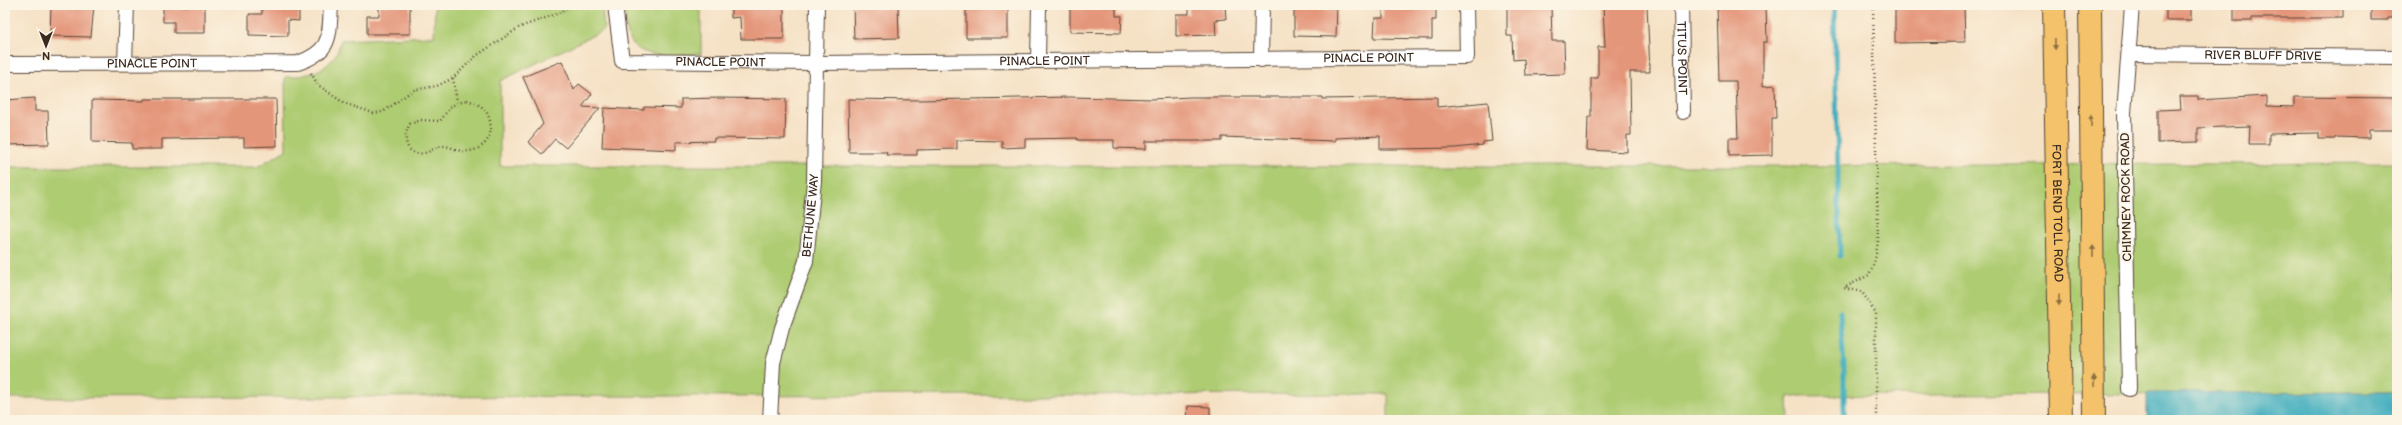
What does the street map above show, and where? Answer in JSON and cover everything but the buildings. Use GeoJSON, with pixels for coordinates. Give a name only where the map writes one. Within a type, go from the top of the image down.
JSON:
{"type":"FeatureCollection","features":[{"type":"Feature","properties":{"kind":"highway","name":"FORT BEND TOLL ROAD"},"geometry":{"type":"LineString","coordinates":[[2054,5],[2061,420]]}},
{"type":"Feature","properties":{"kind":"highway"},"geometry":{"type":"LineString","coordinates":[[2090,5],[2094,420]]}},
{"type":"Feature","properties":{"kind":"street"},"geometry":{"type":"LineString","coordinates":[[126,63],[127,5]]}},
{"type":"Feature","properties":{"kind":"street"},"geometry":{"type":"LineString","coordinates":[[298,63],[314,57],[325,48],[329,34],[331,5]]}},
{"type":"Feature","properties":{"kind":"street","name":"PINACLE POINT"},"geometry":{"type":"LineString","coordinates":[[615,5],[622,61],[818,63],[1467,57],[1466,5]]}},
{"type":"Feature","properties":{"kind":"street","name":"BETHUNE WAY"},"geometry":{"type":"LineString","coordinates":[[770,420],[773,363],[782,328],[806,261],[814,181],[818,63],[817,5]]}},
{"type":"Feature","properties":{"kind":"street"},"geometry":{"type":"LineString","coordinates":[[1038,61],[1039,5]]}},
{"type":"Feature","properties":{"kind":"street"},"geometry":{"type":"LineString","coordinates":[[1261,60],[1262,5]]}},
{"type":"Feature","properties":{"kind":"street","name":"TITUS POINT"},"geometry":{"type":"LineString","coordinates":[[1681,5],[1683,112]]}},
{"type":"Feature","properties":{"kind":"street","name":"CHIMNEY ROCK ROAD"},"geometry":{"type":"LineString","coordinates":[[2129,389],[2124,113],[2132,5]]}},
{"type":"Feature","properties":{"kind":"street","name":"RIVER BLUFF DRIVE"},"geometry":{"type":"LineString","coordinates":[[2129,54],[2397,57]]}},
{"type":"Feature","properties":{"kind":"street","name":"PINACLE POINT"},"geometry":{"type":"LineString","coordinates":[[5,64],[298,63]]}},
{"type":"Feature","properties":{"kind":"path"},"geometry":{"type":"LineString","coordinates":[[298,63],[312,73],[318,85],[332,95],[344,103],[373,113],[391,108],[405,94],[413,90],[437,86],[453,78],[476,56],[520,27],[562,12],[570,5]]}},
{"type":"Feature","properties":{"kind":"path"},"geometry":{"type":"LineString","coordinates":[[1873,5],[1878,241],[1876,260],[1869,275],[1844,288],[1862,292],[1876,313],[1876,420]]}},
{"type":"Feature","properties":{"kind":"path"},"geometry":{"type":"LineString","coordinates":[[453,78],[457,102]]}},
{"type":"Feature","properties":{"kind":"path"},"geometry":{"type":"LineString","coordinates":[[466,100],[474,102],[487,112],[491,130],[489,139],[483,146],[468,151],[442,146],[423,153],[411,150],[405,144],[406,130],[410,124],[420,120],[440,121],[451,106],[457,102],[466,100]]}},
{"type":"Feature","properties":{"kind":"green space"},"geometry":{"type":"Polygon","coordinates":[[[435,5],[602,5],[604,30],[500,81],[500,166],[1790,166],[2397,163],[2397,392],[1788,396],[1789,420],[1388,420],[1388,394],[5,398],[5,167],[257,167],[286,150],[285,77],[304,75],[321,69],[334,58],[341,40],[434,36],[435,5]]]}},
{"type":"Feature","properties":{"kind":"green space"},"geometry":{"type":"Polygon","coordinates":[[[624,5],[701,5],[701,54],[663,55],[644,52],[637,48],[629,37],[624,5]]]}},
{"type":"Feature","properties":{"kind":"water"},"geometry":{"type":"Polygon","coordinates":[[[2397,392],[2397,420],[2147,420],[2147,393],[2397,392]]]}},
{"type":"Feature","properties":{"kind":"waterway"},"geometry":{"type":"LineString","coordinates":[[1834,5],[1840,256]]}},
{"type":"Feature","properties":{"kind":"waterway"},"geometry":{"type":"LineString","coordinates":[[1840,312],[1844,366],[1844,420]]}}]}
